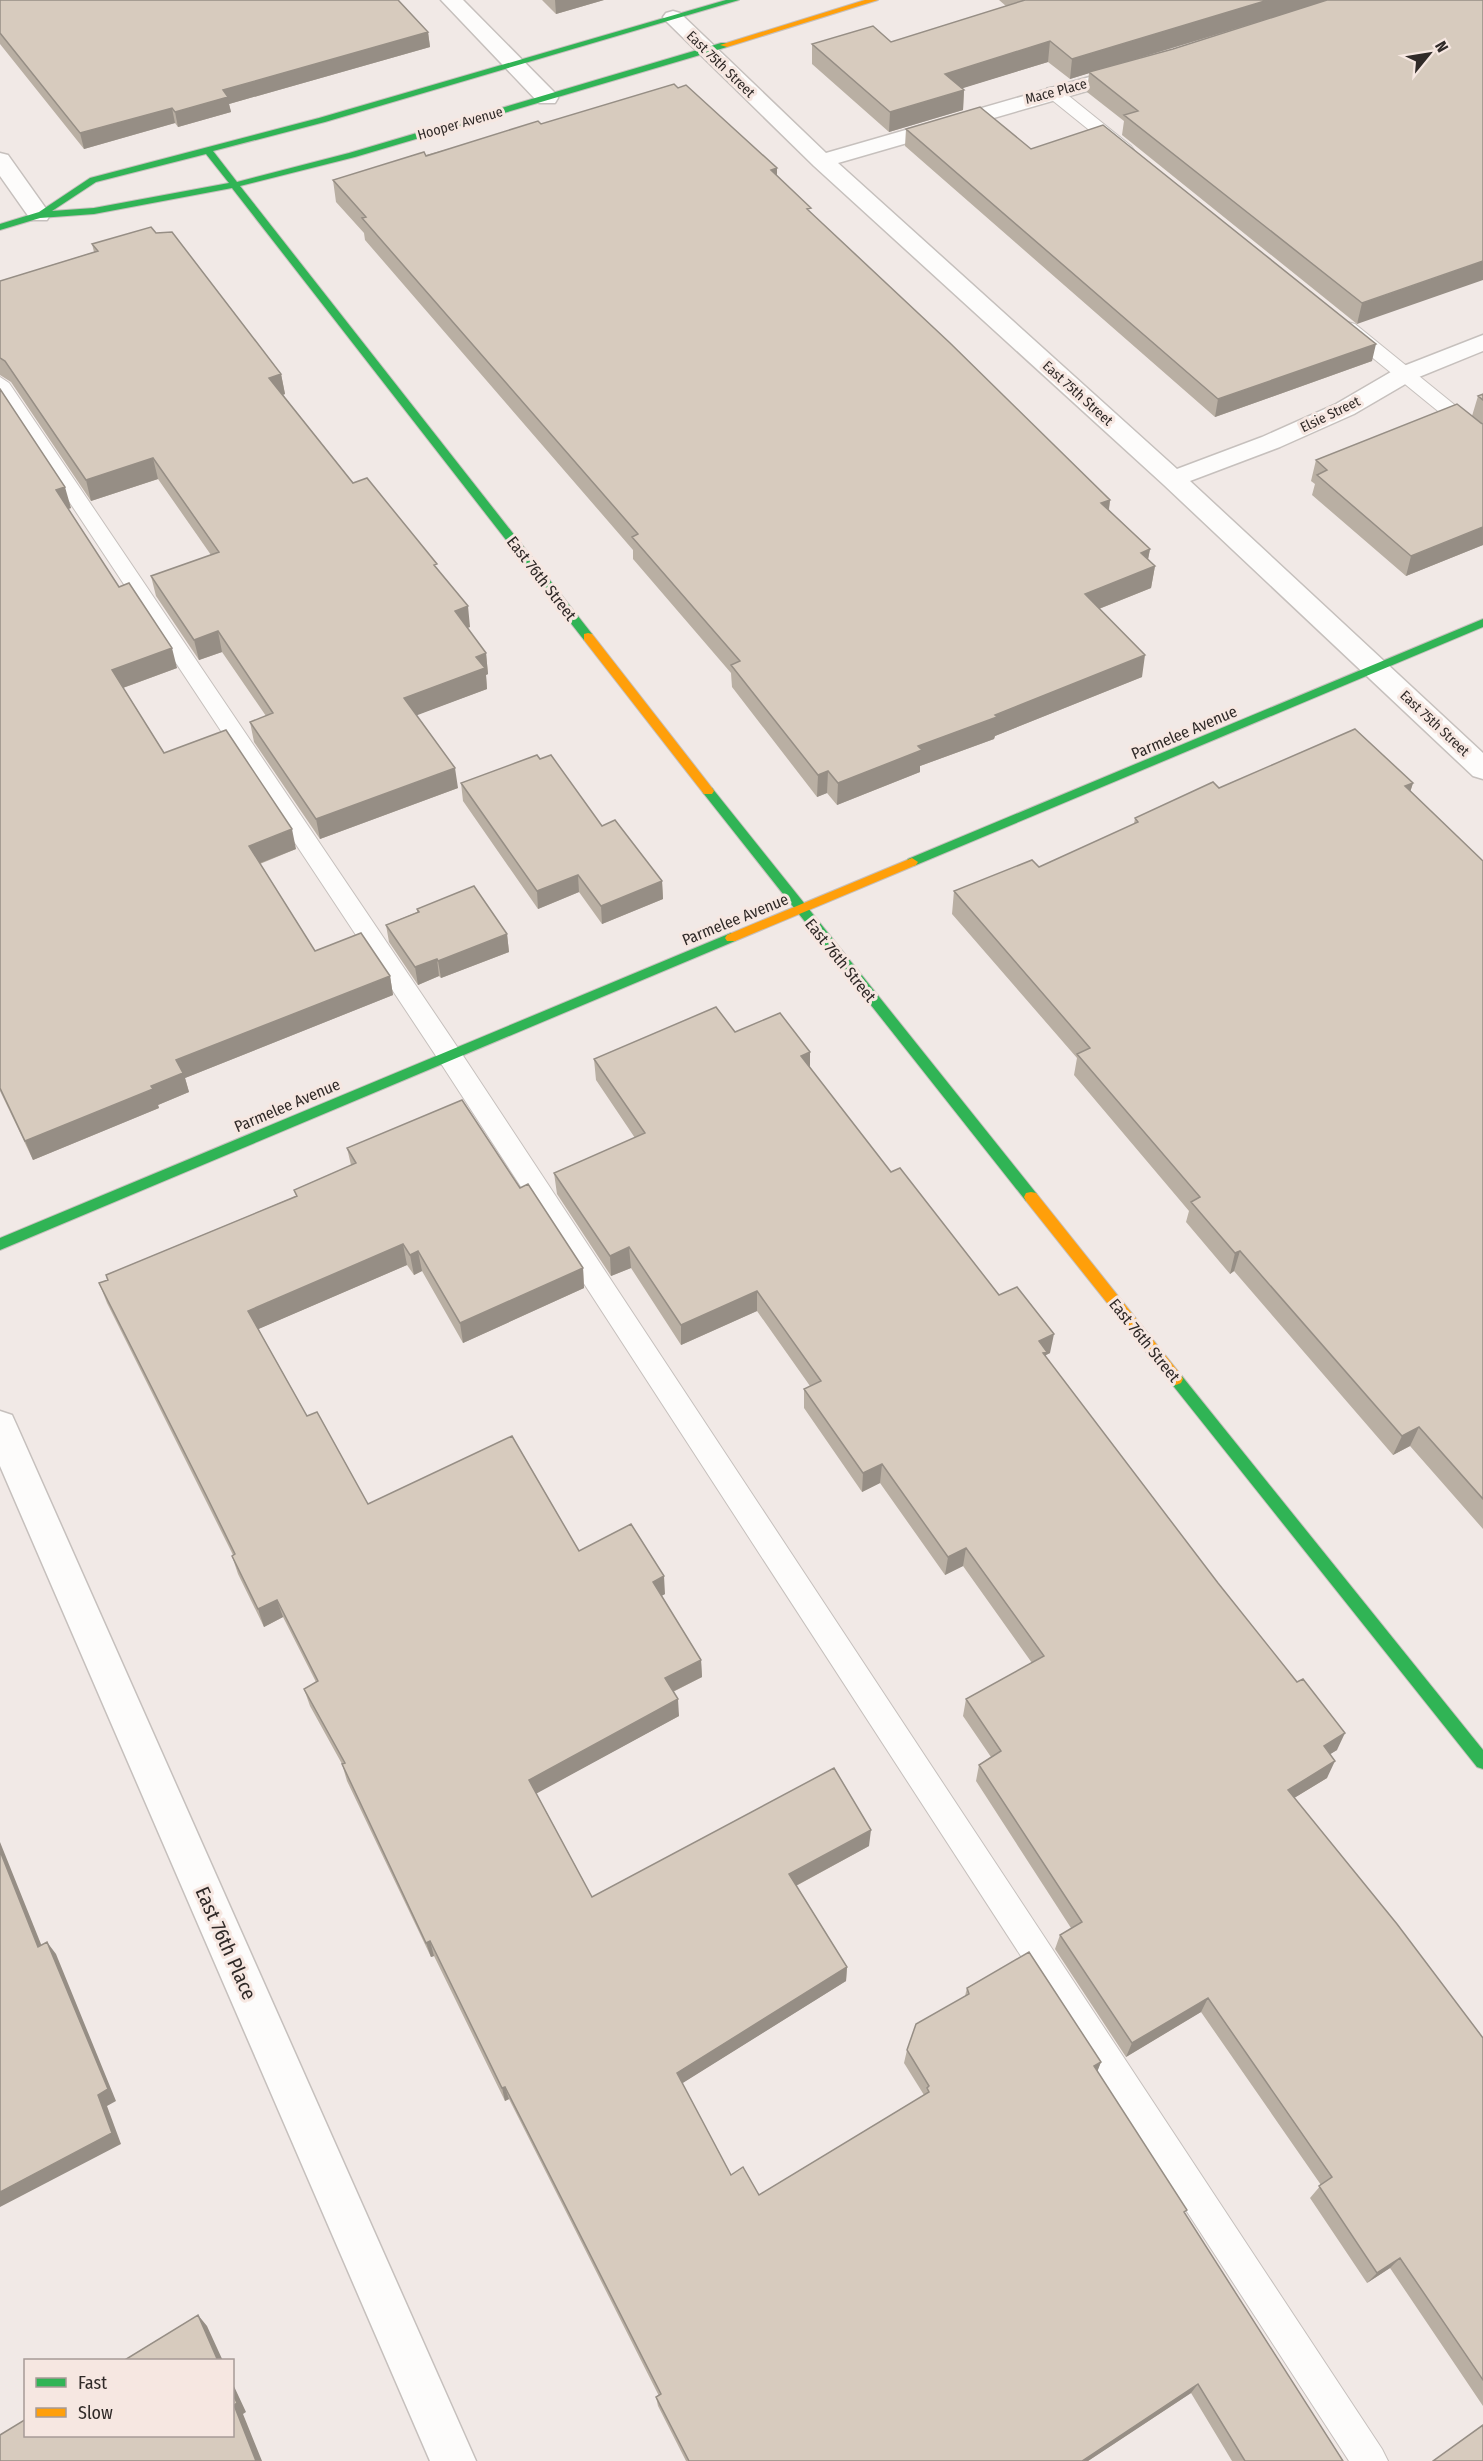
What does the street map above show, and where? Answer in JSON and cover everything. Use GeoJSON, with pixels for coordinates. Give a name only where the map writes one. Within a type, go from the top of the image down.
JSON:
{"type":"FeatureCollection","features":[{"type":"Feature","properties":{"kind":"street"},"geometry":{"type":"LineString","coordinates":[[451,0],[547,98]]}},
{"type":"Feature","properties":{"kind":"street","name":"Hooper Avenue"},"geometry":{"type":"LineString","coordinates":[[39,215],[93,180],[209,152],[735,0]]}},
{"type":"Feature","properties":{"kind":"street","name":"Hooper Avenue"},"geometry":{"type":"LineString","coordinates":[[0,227],[39,215],[94,211],[234,185],[352,155],[874,0]]}},
{"type":"Feature","properties":{"kind":"street","name":"East 75th Street"},"geometry":{"type":"LineString","coordinates":[[673,18],[822,161],[1173,479],[1483,769]]}},
{"type":"Feature","properties":{"kind":"street","name":"Mace Place"},"geometry":{"type":"LineString","coordinates":[[822,161],[1053,92],[1151,66]]}},
{"type":"Feature","properties":{"kind":"street","name":"East 76th Street"},"geometry":{"type":"LineString","coordinates":[[209,152],[801,910],[1483,1762]]}},
{"type":"Feature","properties":{"kind":"street"},"geometry":{"type":"LineString","coordinates":[[0,160],[39,215]]}},
{"type":"Feature","properties":{"kind":"street","name":"Elsie Street"},"geometry":{"type":"LineString","coordinates":[[1173,479],[1271,442],[1335,414],[1405,374],[1483,342]]}},
{"type":"Feature","properties":{"kind":"street","name":"Parmelee Avenue"},"geometry":{"type":"LineString","coordinates":[[0,1244],[1483,623]]}},
{"type":"Feature","properties":{"kind":"street","name":"East 76th Place"},"geometry":{"type":"LineString","coordinates":[[0,1426],[453,2461]]}},
{"type":"Feature","properties":{"kind":"lane"},"geometry":{"type":"LineString","coordinates":[[1053,92],[1136,158]]}},
{"type":"Feature","properties":{"kind":"lane"},"geometry":{"type":"LineString","coordinates":[[1330,315],[1483,438]]}},
{"type":"Feature","properties":{"kind":"lane"},"geometry":{"type":"LineString","coordinates":[[0,383],[449,1055],[1370,2461]]}},
{"type":"Feature","properties":{"kind":"building"},"geometry":{"type":"Polygon","coordinates":[[[0,0],[398,0],[428,32],[223,90],[228,97],[175,112],[172,108],[80,133],[0,33],[0,0]]]}},
{"type":"Feature","properties":{"kind":"building"},"geometry":{"type":"Polygon","coordinates":[[[1025,0],[1268,0],[1072,59],[1050,41],[945,74],[964,90],[890,112],[812,44],[873,26],[891,42],[1025,0]]]}},
{"type":"Feature","properties":{"kind":"building"},"geometry":{"type":"Polygon","coordinates":[[[1327,0],[1483,0],[1483,261],[1362,303],[1124,115],[1138,111],[1089,72],[1173,49],[1327,0]]]}},
{"type":"Feature","properties":{"kind":"building"},"geometry":{"type":"Polygon","coordinates":[[[674,84],[678,88],[686,85],[777,168],[771,170],[811,208],[807,209],[950,343],[1110,500],[1101,503],[1150,549],[1141,553],[1155,566],[1085,594],[1145,655],[995,715],[997,717],[918,746],[922,750],[838,783],[828,771],[818,775],[731,665],[740,661],[632,537],[638,534],[362,218],[366,217],[333,180],[424,152],[426,156],[538,121],[541,124],[674,84]]]}},
{"type":"Feature","properties":{"kind":"building"},"geometry":{"type":"Polygon","coordinates":[[[980,107],[1031,149],[1103,125],[1376,344],[1218,399],[906,129],[980,107]]]}},
{"type":"Feature","properties":{"kind":"building"},"geometry":{"type":"Polygon","coordinates":[[[151,227],[156,233],[172,232],[281,374],[269,378],[353,483],[367,478],[468,606],[455,611],[486,653],[476,657],[485,668],[404,698],[455,768],[316,819],[250,722],[273,713],[218,631],[194,640],[151,576],[219,552],[153,458],[86,480],[5,361],[0,358],[0,281],[98,251],[92,244],[151,227]]]}},
{"type":"Feature","properties":{"kind":"building"},"geometry":{"type":"Polygon","coordinates":[[[0,389],[65,487],[56,490],[119,587],[129,583],[172,648],[112,670],[164,753],[226,730],[292,829],[249,846],[315,951],[361,933],[390,976],[176,1060],[183,1073],[151,1086],[153,1089],[25,1141],[0,1088],[0,389]]]}},
{"type":"Feature","properties":{"kind":"building"},"geometry":{"type":"Polygon","coordinates":[[[1457,404],[1483,424],[1483,527],[1411,556],[1317,475],[1327,470],[1316,460],[1457,404]]]}},
{"type":"Feature","properties":{"kind":"building"},"geometry":{"type":"Polygon","coordinates":[[[1355,729],[1413,783],[1405,786],[1483,861],[1483,1499],[1419,1427],[1402,1436],[1240,1251],[1235,1253],[1191,1202],[1200,1197],[1077,1054],[1090,1048],[954,891],[1032,860],[1039,867],[1138,822],[1135,818],[1213,782],[1219,788],[1355,729]]]}},
{"type":"Feature","properties":{"kind":"building"},"geometry":{"type":"Polygon","coordinates":[[[537,755],[540,759],[551,755],[602,826],[615,820],[662,881],[601,906],[578,875],[537,891],[461,783],[537,755]]]}},
{"type":"Feature","properties":{"kind":"building"},"geometry":{"type":"Polygon","coordinates":[[[474,886],[507,934],[438,961],[437,959],[415,967],[386,925],[419,912],[417,909],[474,886]]]}},
{"type":"Feature","properties":{"kind":"building"},"geometry":{"type":"Polygon","coordinates":[[[716,1007],[735,1032],[780,1013],[810,1052],[801,1056],[891,1172],[900,1168],[999,1295],[1017,1287],[1054,1334],[1039,1341],[1047,1352],[1043,1353],[1218,1583],[1297,1682],[1303,1679],[1345,1733],[1324,1746],[1335,1761],[1288,1790],[1397,1924],[1483,2038],[1483,2380],[1400,2258],[1377,2273],[1319,2186],[1332,2177],[1208,1998],[1132,2043],[1060,1935],[1082,1922],[979,1765],[1001,1751],[966,1699],[1044,1656],[966,1548],[948,1557],[882,1464],[863,1473],[804,1389],[821,1381],[757,1291],[681,1325],[629,1247],[610,1256],[554,1173],[645,1133],[594,1059],[716,1007]]]}},
{"type":"Feature","properties":{"kind":"building"},"geometry":{"type":"Polygon","coordinates":[[[462,1100],[520,1188],[528,1184],[583,1268],[460,1323],[418,1251],[410,1255],[403,1244],[248,1311],[307,1416],[317,1412],[368,1504],[512,1436],[579,1551],[631,1524],[664,1576],[653,1582],[701,1660],[665,1678],[678,1699],[529,1780],[592,1897],[834,1768],[871,1830],[789,1874],[847,1967],[677,2073],[731,2175],[743,2167],[759,2195],[929,2092],[927,2088],[929,2086],[907,2050],[916,2024],[969,1994],[967,1988],[1029,1952],[1101,2062],[1094,2066],[1187,2210],[1184,2212],[1343,2461],[1245,2461],[1198,2384],[1082,2461],[689,2461],[656,2397],[661,2394],[505,2087],[502,2088],[430,1941],[426,1943],[342,1764],[345,1763],[304,1689],[318,1681],[277,1600],[258,1609],[232,1556],[235,1554],[99,1283],[108,1280],[106,1275],[297,1196],[294,1190],[356,1163],[347,1148],[462,1100]]]}},
{"type":"Feature","properties":{"kind":"building"},"geometry":{"type":"Polygon","coordinates":[[[0,1851],[38,1947],[47,1942],[108,2089],[98,2095],[112,2133],[0,2192],[0,1851]]]}},
{"type":"Feature","properties":{"kind":"building"},"geometry":{"type":"Polygon","coordinates":[[[198,2315],[217,2359],[126,2359],[198,2315]]]}},
{"type":"Feature","properties":{"kind":"building"},"geometry":{"type":"Polygon","coordinates":[[[234,2405],[256,2461],[0,2461],[0,2435],[24,2420],[24,2437],[234,2437],[234,2405]]]}},
{"type":"Feature","properties":{"kind":"building"},"geometry":{"type":"Polygon","coordinates":[[[1483,2425],[1483,2461],[1433,2461],[1483,2425]]]}},
{"type":"Feature","properties":{"kind":"traffic: fast"},"geometry":{"type":"LineString","coordinates":[[43,213],[93,180],[322,120],[735,0]]}},
{"type":"Feature","properties":{"kind":"traffic: fast"},"geometry":{"type":"LineString","coordinates":[[0,227],[39,215],[94,211],[234,185],[352,155],[724,45]]}},
{"type":"Feature","properties":{"kind":"traffic: fast"},"geometry":{"type":"LineString","coordinates":[[209,152],[588,637]]}},
{"type":"Feature","properties":{"kind":"traffic: fast"},"geometry":{"type":"LineString","coordinates":[[912,862],[1483,623]]}},
{"type":"Feature","properties":{"kind":"traffic: fast"},"geometry":{"type":"LineString","coordinates":[[708,791],[1031,1197]]}},
{"type":"Feature","properties":{"kind":"traffic: fast"},"geometry":{"type":"LineString","coordinates":[[0,1244],[731,938]]}},
{"type":"Feature","properties":{"kind":"traffic: fast"},"geometry":{"type":"LineString","coordinates":[[1176,1379],[1483,1762]]}},
{"type":"Feature","properties":{"kind":"traffic: slow"},"geometry":{"type":"LineString","coordinates":[[724,45],[874,0]]}},
{"type":"Feature","properties":{"kind":"traffic: slow"},"geometry":{"type":"LineString","coordinates":[[588,637],[708,791]]}},
{"type":"Feature","properties":{"kind":"traffic: slow"},"geometry":{"type":"LineString","coordinates":[[731,938],[912,862]]}},
{"type":"Feature","properties":{"kind":"traffic: slow"},"geometry":{"type":"LineString","coordinates":[[1031,1197],[1176,1379]]}}]}
